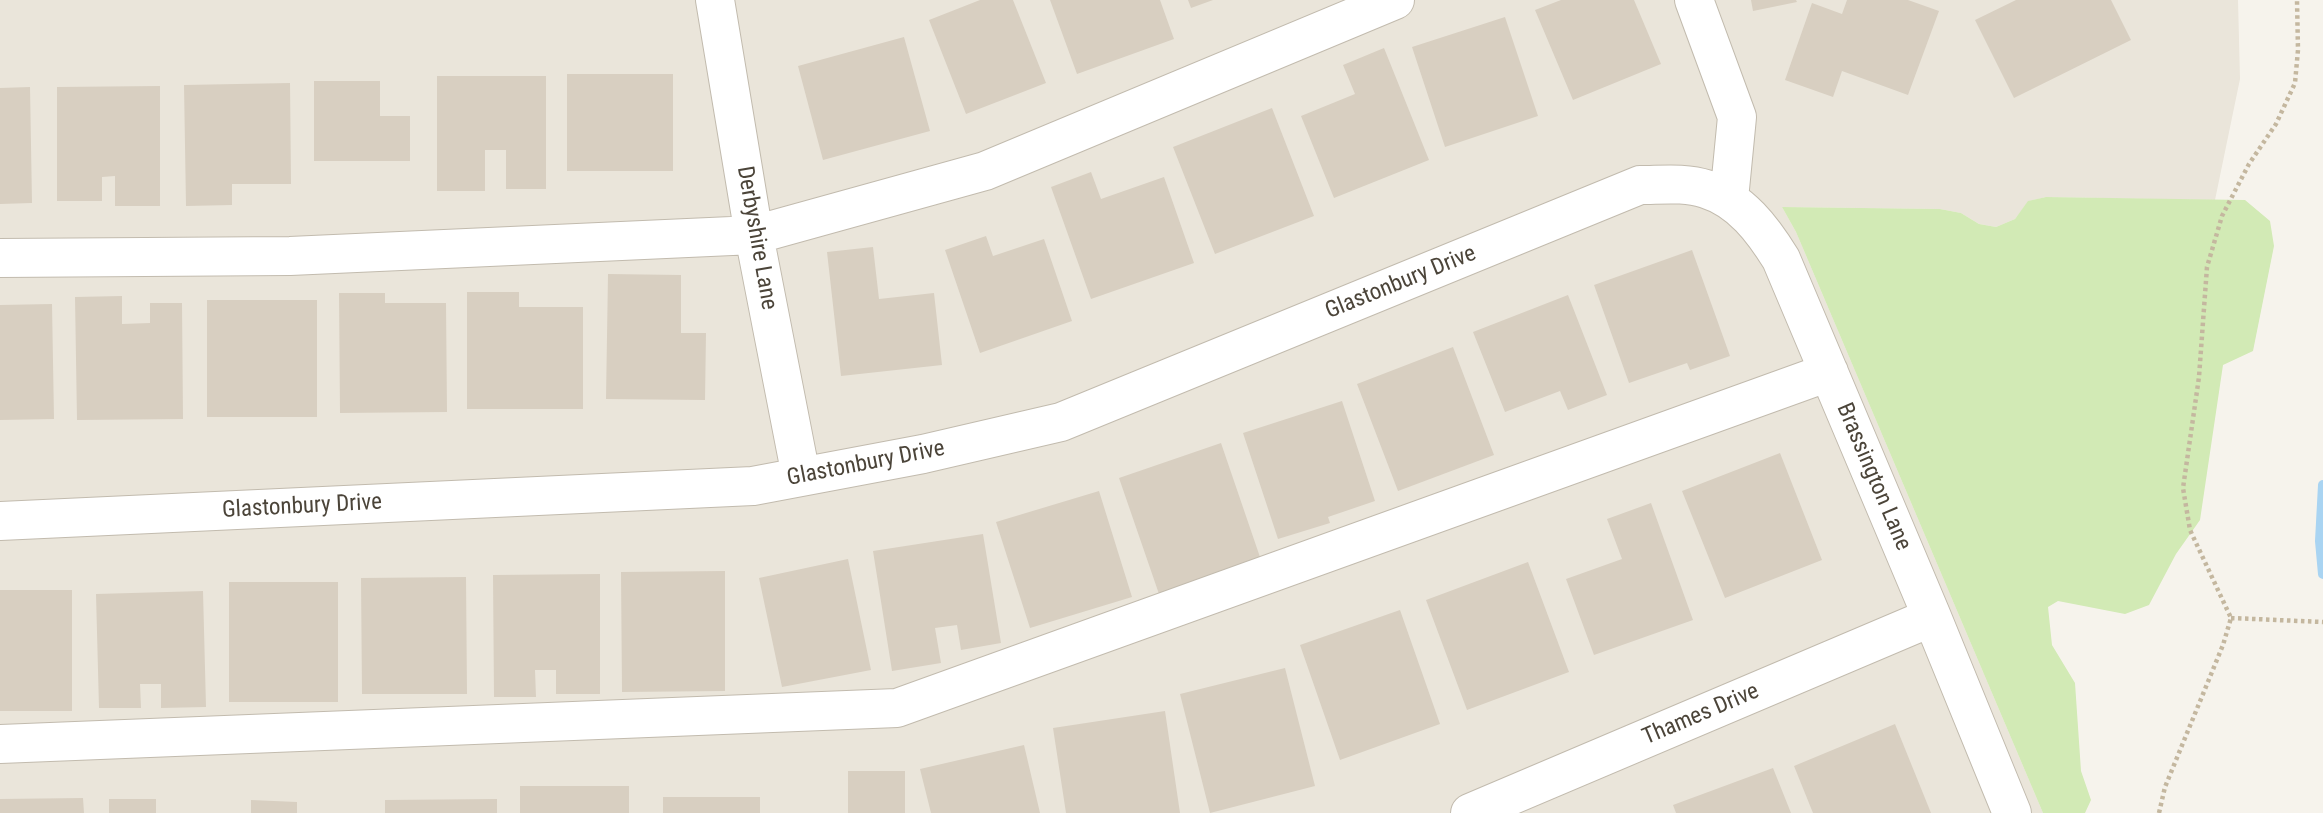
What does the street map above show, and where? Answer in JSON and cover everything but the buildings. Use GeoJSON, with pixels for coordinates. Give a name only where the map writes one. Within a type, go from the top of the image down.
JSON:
{"type":"FeatureCollection","features":[{"type":"Feature","properties":{"kind":"street","name":"Derbyshire Lane"},"geometry":{"type":"LineString","coordinates":[[715,0],[754,235],[801,476]]}},
{"type":"Feature","properties":{"kind":"street"},"geometry":{"type":"LineString","coordinates":[[0,258],[290,256],[754,235],[985,171],[1395,0]]}},
{"type":"Feature","properties":{"kind":"street"},"geometry":{"type":"LineString","coordinates":[[1694,0],[1737,117],[1729,199]]}},
{"type":"Feature","properties":{"kind":"street","name":"Glastonbury Drive"},"geometry":{"type":"LineString","coordinates":[[0,521],[753,486],[923,454],[1061,422],[1640,185],[1684,185]]}},
{"type":"Feature","properties":{"kind":"street","name":"Brassington Lane"},"geometry":{"type":"LineString","coordinates":[[1684,185],[1706,188],[1729,199],[1763,229],[1781,259],[2012,813]]}},
{"type":"Feature","properties":{"kind":"street"},"geometry":{"type":"LineString","coordinates":[[0,744],[897,708],[1829,372]]}},
{"type":"Feature","properties":{"kind":"street","name":"Thames Drive"},"geometry":{"type":"LineString","coordinates":[[1470,813],[1932,617]]}},
{"type":"Feature","properties":{"kind":"path"},"geometry":{"type":"LineString","coordinates":[[2159,813],[2165,787],[2223,645],[2231,618],[2190,530],[2183,488],[2199,377],[2207,267],[2222,216],[2249,164],[2276,124],[2295,83],[2298,50],[2297,0]]}},
{"type":"Feature","properties":{"kind":"path"},"geometry":{"type":"LineString","coordinates":[[2231,618],[2323,622]]}},
{"type":"Feature","properties":{"kind":"shaded area"},"geometry":{"type":"Polygon","coordinates":[[[0,0],[2238,0],[2240,79],[2215,200],[2046,197],[2029,201],[2015,219],[1996,227],[1979,224],[1961,213],[1940,209],[1782,207],[1796,232],[2043,813],[0,813],[0,0]]]}},
{"type":"Feature","properties":{"kind":"green space"},"geometry":{"type":"Polygon","coordinates":[[[2046,197],[2245,200],[2270,221],[2274,246],[2253,351],[2223,365],[2200,520],[2176,554],[2149,605],[2125,614],[2058,601],[2048,607],[2052,645],[2075,683],[2081,771],[2091,800],[2085,813],[2043,813],[1796,232],[1782,207],[1940,209],[1961,213],[1979,224],[1996,227],[2015,219],[2028,201],[2046,197]]]}},
{"type":"Feature","properties":{"kind":"waterway"},"geometry":{"type":"LineString","coordinates":[[2323,485],[2320,541],[2323,574]]}}]}
